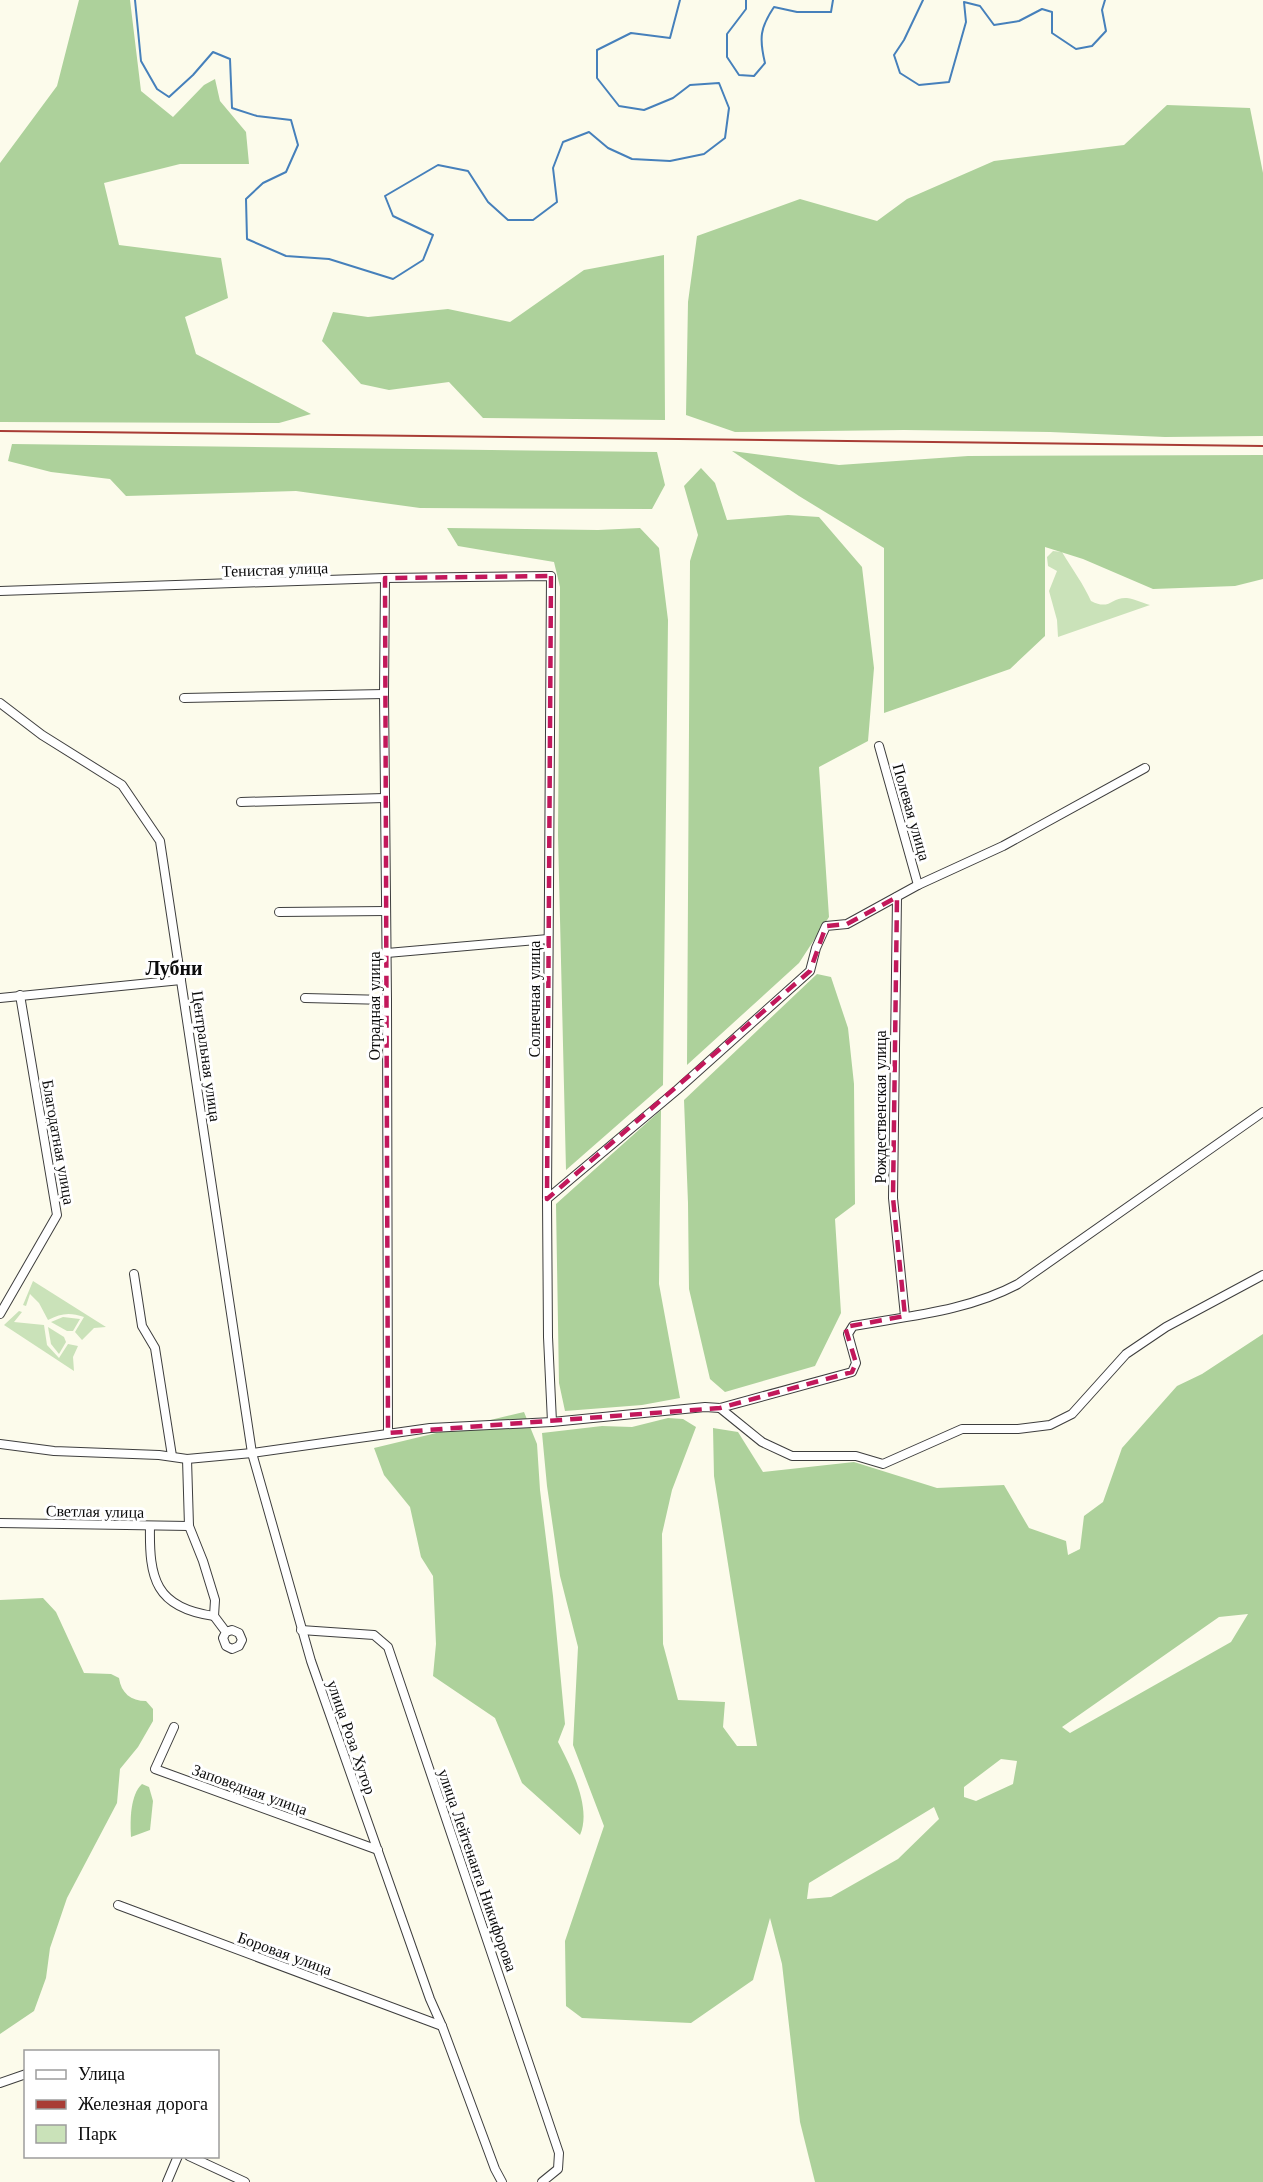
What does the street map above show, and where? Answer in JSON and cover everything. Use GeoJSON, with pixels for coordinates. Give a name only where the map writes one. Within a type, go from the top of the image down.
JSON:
{"type":"FeatureCollection","features":[{"type":"Feature","properties":{"kind":"street","name":"Тенистая улица"},"geometry":{"type":"LineString","coordinates":[[0,591],[385,578],[551,576]]}},
{"type":"Feature","properties":{"kind":"street","name":"Солнечная улица"},"geometry":{"type":"LineString","coordinates":[[551,576],[547,1199],[548,1337],[552,1422]]}},
{"type":"Feature","properties":{"kind":"street","name":"Отрадная улица"},"geometry":{"type":"LineString","coordinates":[[385,578],[388,1433]]}},
{"type":"Feature","properties":{"kind":"street"},"geometry":{"type":"LineString","coordinates":[[184,698],[384,694]]}},
{"type":"Feature","properties":{"kind":"street","name":"Центральная улица"},"geometry":{"type":"LineString","coordinates":[[0,703],[42,735],[122,785],[160,841],[252,1453]]}},
{"type":"Feature","properties":{"kind":"street","name":"Полевая улица"},"geometry":{"type":"LineString","coordinates":[[879,746],[918,885]]}},
{"type":"Feature","properties":{"kind":"street"},"geometry":{"type":"LineString","coordinates":[[547,1199],[677,1090],[810,971],[816,948],[826,926],[847,924],[918,885],[1003,846],[1145,768]]}},
{"type":"Feature","properties":{"kind":"street"},"geometry":{"type":"LineString","coordinates":[[241,802],[384,798]]}},
{"type":"Feature","properties":{"kind":"street","name":"Рождественская улица"},"geometry":{"type":"LineString","coordinates":[[897,897],[893,1198],[905,1316]]}},
{"type":"Feature","properties":{"kind":"street"},"geometry":{"type":"LineString","coordinates":[[279,912],[386,911]]}},
{"type":"Feature","properties":{"kind":"street"},"geometry":{"type":"LineString","coordinates":[[387,953],[548,939]]}},
{"type":"Feature","properties":{"kind":"street"},"geometry":{"type":"LineString","coordinates":[[0,998],[182,980]]}},
{"type":"Feature","properties":{"kind":"street","name":"Благодатная улица"},"geometry":{"type":"LineString","coordinates":[[0,1314],[57,1215],[20,995]]}},
{"type":"Feature","properties":{"kind":"street"},"geometry":{"type":"LineString","coordinates":[[305,998],[387,1000]]}},
{"type":"Feature","properties":{"kind":"street"},"geometry":{"type":"LineString","coordinates":[[0,1444],[54,1451],[171,1456],[187,1459],[252,1453],[430,1428],[552,1422],[705,1407],[720,1408],[852,1372],[856,1363],[848,1334],[853,1326],[969,1304],[997,1295],[1018,1284],[1263,1112]]}},
{"type":"Feature","properties":{"kind":"street"},"geometry":{"type":"LineString","coordinates":[[134,1274],[142,1326],[155,1348],[171,1456]]}},
{"type":"Feature","properties":{"kind":"street"},"geometry":{"type":"LineString","coordinates":[[720,1408],[762,1442],[792,1456],[856,1456],[883,1464],[962,1429],[1018,1429],[1050,1425],[1072,1414],[1126,1354],[1166,1327],[1263,1275]]}},
{"type":"Feature","properties":{"kind":"street","name":"улица Роза Хутор"},"geometry":{"type":"LineString","coordinates":[[252,1453],[301,1630],[430,1999],[502,2182]]}},
{"type":"Feature","properties":{"kind":"street"},"geometry":{"type":"LineString","coordinates":[[187,1459],[189,1526],[204,1561],[215,1600],[214,1616]]}},
{"type":"Feature","properties":{"kind":"street","name":"Светлая улица"},"geometry":{"type":"LineString","coordinates":[[0,1522],[189,1526]]}},
{"type":"Feature","properties":{"kind":"street"},"geometry":{"type":"LineString","coordinates":[[150,1526],[153,1571],[160,1590],[165,1596],[182,1606],[214,1616],[226,1632]]}},
{"type":"Feature","properties":{"kind":"street","name":"улица Лейтенанта Никифорова"},"geometry":{"type":"LineString","coordinates":[[301,1630],[374,1635],[388,1647],[559,2153],[558,2169],[542,2182]]}},
{"type":"Feature","properties":{"kind":"street","name":"Заповедная улица"},"geometry":{"type":"LineString","coordinates":[[174,1727],[155,1769],[378,1850]]}},
{"type":"Feature","properties":{"kind":"street","name":"Боровая улица"},"geometry":{"type":"LineString","coordinates":[[118,1905],[442,2026]]}},
{"type":"Feature","properties":{"kind":"street"},"geometry":{"type":"LineString","coordinates":[[0,2083],[24,2075]]}},
{"type":"Feature","properties":{"kind":"street"},"geometry":{"type":"LineString","coordinates":[[167,2182],[178,2158]]}},
{"type":"Feature","properties":{"kind":"street"},"geometry":{"type":"LineString","coordinates":[[191,2158],[245,2182]]}},
{"type":"Feature","properties":{"kind":"highlighted area"},"geometry":{"type":"Polygon","coordinates":[[[551,576],[547,1199],[810,971],[826,926],[847,924],[897,897],[893,1198],[905,1316],[845,1327],[856,1363],[852,1372],[720,1408],[388,1433],[385,578],[551,576]]]}},
{"type":"Feature","properties":{"kind":"green space"},"geometry":{"type":"Polygon","coordinates":[[[79,0],[130,0],[141,91],[173,117],[204,85],[215,79],[220,101],[246,132],[249,164],[180,164],[104,183],[119,245],[221,258],[228,298],[185,317],[196,354],[311,414],[279,423],[0,422],[0,163],[57,86],[79,0]]]}},
{"type":"Feature","properties":{"kind":"green space"},"geometry":{"type":"Polygon","coordinates":[[[1167,105],[1250,108],[1263,173],[1263,436],[1165,437],[1050,432],[904,430],[735,432],[686,415],[688,302],[697,236],[800,199],[877,221],[907,199],[994,161],[1124,145],[1167,105]]]}},
{"type":"Feature","properties":{"kind":"green space"},"geometry":{"type":"Polygon","coordinates":[[[664,255],[665,420],[483,418],[449,382],[389,390],[361,384],[322,341],[333,312],[368,317],[448,309],[510,322],[584,270],[664,255]]]}},
{"type":"Feature","properties":{"kind":"green space"},"geometry":{"type":"Polygon","coordinates":[[[12,444],[657,452],[665,485],[652,509],[420,508],[296,491],[126,496],[110,479],[51,472],[8,461],[12,444]]]}},
{"type":"Feature","properties":{"kind":"green space"},"geometry":{"type":"Polygon","coordinates":[[[732,451],[839,465],[968,456],[1263,455],[1263,579],[1235,586],[1153,589],[1083,559],[1045,547],[1045,636],[1010,669],[884,713],[884,548],[799,496],[732,451]]]}},
{"type":"Feature","properties":{"kind":"green space"},"geometry":{"type":"Polygon","coordinates":[[[701,468],[715,483],[727,520],[788,515],[819,517],[862,567],[874,668],[868,741],[819,767],[829,917],[799,963],[687,1065],[690,561],[698,535],[684,486],[701,468]]]}},
{"type":"Feature","properties":{"kind":"green space"},"geometry":{"type":"Polygon","coordinates":[[[447,528],[598,530],[640,528],[659,548],[668,620],[663,1085],[566,1170],[558,835],[560,587],[554,562],[458,546],[447,528]]]}},
{"type":"Feature","properties":{"kind":"green space"},"geometry":{"type":"Polygon","coordinates":[[[1053,551],[1062,552],[1091,601],[1102,605],[1127,598],[1150,605],[1058,637],[1057,620],[1049,591],[1057,571],[1048,566],[1047,557],[1053,551]]]}},
{"type":"Feature","properties":{"kind":"green space"},"geometry":{"type":"Polygon","coordinates":[[[817,974],[831,977],[848,1028],[854,1084],[855,1204],[835,1219],[841,1313],[815,1366],[725,1392],[710,1379],[689,1289],[684,1100],[817,974]]]}},
{"type":"Feature","properties":{"kind":"green space"},"geometry":{"type":"Polygon","coordinates":[[[661,1110],[659,1284],[680,1398],[642,1405],[565,1411],[559,1383],[556,1204],[661,1110]]]}},
{"type":"Feature","properties":{"kind":"green space"},"geometry":{"type":"Polygon","coordinates":[[[33,1281],[106,1327],[94,1328],[82,1340],[75,1332],[84,1317],[66,1314],[48,1320],[39,1303],[30,1294],[26,1306],[23,1305],[33,1281]]]}},
{"type":"Feature","properties":{"kind":"green space"},"geometry":{"type":"Polygon","coordinates":[[[19,1311],[22,1312],[14,1322],[44,1325],[47,1345],[59,1358],[68,1344],[78,1346],[73,1357],[74,1371],[4,1325],[19,1311]]]}},
{"type":"Feature","properties":{"kind":"green space"},"geometry":{"type":"Polygon","coordinates":[[[63,1317],[80,1319],[73,1331],[67,1331],[51,1322],[63,1317]]]}},
{"type":"Feature","properties":{"kind":"green space"},"geometry":{"type":"Polygon","coordinates":[[[48,1327],[64,1337],[66,1342],[59,1354],[51,1344],[48,1327]]]}},
{"type":"Feature","properties":{"kind":"green space"},"geometry":{"type":"Polygon","coordinates":[[[1263,1334],[1263,2182],[815,2182],[800,2122],[782,1964],[770,1918],[753,1980],[691,2023],[582,2018],[566,2006],[565,1941],[604,1826],[573,1745],[578,1647],[560,1576],[542,1433],[602,1426],[632,1427],[668,1418],[683,1419],[696,1427],[672,1490],[662,1534],[663,1644],[678,1700],[725,1702],[723,1727],[737,1746],[757,1746],[714,1476],[713,1428],[738,1432],[763,1472],[854,1462],[937,1488],[1004,1485],[1029,1528],[1066,1541],[1068,1555],[1080,1549],[1084,1516],[1103,1502],[1122,1448],[1177,1386],[1202,1374],[1263,1334]],[[1248,1614],[1219,1617],[1062,1727],[1070,1733],[1231,1642],[1248,1614]],[[1001,1759],[964,1787],[964,1797],[976,1801],[1013,1784],[1017,1761],[1001,1759]],[[934,1807],[809,1883],[807,1899],[831,1897],[898,1859],[939,1819],[934,1807]]]}},
{"type":"Feature","properties":{"kind":"green space"},"geometry":{"type":"Polygon","coordinates":[[[524,1412],[537,1444],[540,1490],[553,1596],[565,1724],[558,1742],[574,1775],[582,1800],[583,1824],[580,1835],[522,1783],[495,1718],[433,1676],[436,1644],[433,1576],[421,1557],[410,1507],[384,1475],[374,1448],[524,1412]]]}},
{"type":"Feature","properties":{"kind":"green space"},"geometry":{"type":"Polygon","coordinates":[[[43,1598],[56,1612],[84,1673],[111,1674],[119,1678],[124,1692],[131,1698],[146,1701],[153,1709],[153,1721],[138,1747],[120,1769],[117,1803],[67,1898],[50,1948],[46,1978],[34,2011],[0,2034],[0,1600],[43,1598]]]}},
{"type":"Feature","properties":{"kind":"green space"},"geometry":{"type":"Polygon","coordinates":[[[142,1784],[149,1787],[153,1801],[150,1830],[131,1837],[133,1801],[142,1784]]]}},
{"type":"Feature","properties":{"kind":"waterway"},"geometry":{"type":"LineString","coordinates":[[135,0],[141,61],[157,89],[169,97],[213,52],[230,59],[232,108],[257,116],[291,120],[298,145],[286,172],[263,183],[246,199],[247,239],[286,256],[329,259],[393,279],[423,260],[433,235],[393,216],[385,196],[438,165],[468,171],[488,202],[508,220],[533,220],[557,202],[553,168],[563,142],[589,132],[608,148],[632,159],[670,161],[704,154],[725,138],[729,108],[719,83],[690,85],[673,98],[644,110],[619,106],[597,78],[597,50],[631,33],[670,38],[680,0]]}},
{"type":"Feature","properties":{"kind":"waterway"},"geometry":{"type":"LineString","coordinates":[[746,0],[746,9],[727,34],[727,57],[739,75],[754,76],[765,63],[762,47],[763,27],[774,7],[797,12],[831,12],[833,0]]}},
{"type":"Feature","properties":{"kind":"waterway"},"geometry":{"type":"LineString","coordinates":[[923,0],[904,40],[894,55],[900,73],[919,85],[949,82],[966,22],[964,2],[980,6],[994,25],[1019,21],[1042,9],[1052,12],[1052,33],[1076,49],[1092,46],[1106,31],[1102,10],[1105,0]]}},
{"type":"Feature","properties":{"kind":"railway"},"geometry":{"type":"LineString","coordinates":[[0,431],[1263,446]]}},
{"type":"Feature","properties":{"kind":"district","name":"Лубни"},"geometry":{"type":"Point","coordinates":[174,968]}}]}
